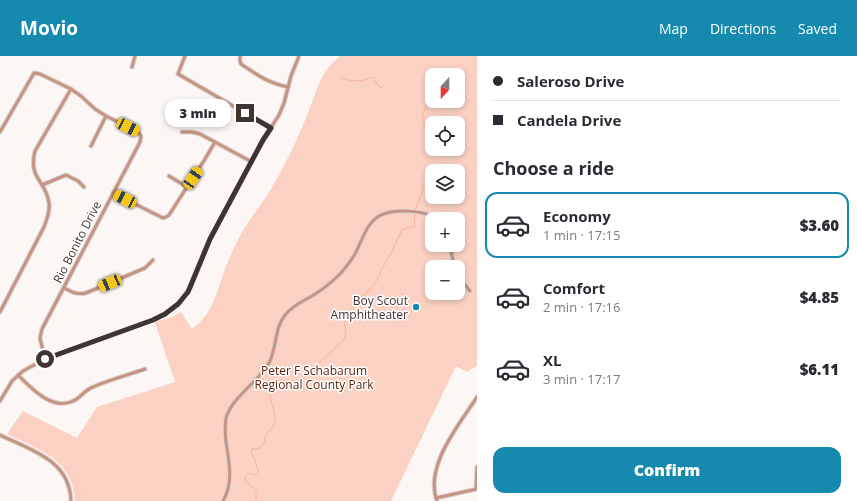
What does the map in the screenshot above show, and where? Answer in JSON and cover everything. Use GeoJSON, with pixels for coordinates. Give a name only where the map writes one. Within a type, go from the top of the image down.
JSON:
{"type":"FeatureCollection","features":[{"type":"Feature","properties":{"kind":"street"},"geometry":{"type":"LineString","coordinates":[[132,67],[135,56]]}},
{"type":"Feature","properties":{"kind":"street"},"geometry":{"type":"LineString","coordinates":[[185,56],[178,74],[271,128]]}},
{"type":"Feature","properties":{"kind":"street"},"geometry":{"type":"LineString","coordinates":[[240,56],[241,64],[266,81],[288,87]]}},
{"type":"Feature","properties":{"kind":"street"},"geometry":{"type":"LineString","coordinates":[[0,401],[12,381],[24,371],[45,359],[153,320],[165,314],[178,304],[191,286],[210,239],[263,140],[282,109],[292,72],[299,56]]}},
{"type":"Feature","properties":{"kind":"street"},"geometry":{"type":"LineString","coordinates":[[0,132],[34,73],[40,74],[71,89],[106,116],[91,146]]}},
{"type":"Feature","properties":{"kind":"street"},"geometry":{"type":"LineString","coordinates":[[0,312],[46,221],[49,204],[47,196],[33,168],[33,159],[35,151],[71,89]]}},
{"type":"Feature","properties":{"kind":"street","name":"Rio Bonito Drive"},"geometry":{"type":"LineString","coordinates":[[45,359],[40,338],[41,333],[140,142],[141,136],[138,132],[106,116]]}},
{"type":"Feature","properties":{"kind":"street"},"geometry":{"type":"LineString","coordinates":[[182,132],[200,134],[252,162]]}},
{"type":"Feature","properties":{"kind":"street"},"geometry":{"type":"LineString","coordinates":[[113,193],[163,218],[166,217],[169,215],[186,187],[206,159],[215,142]]}},
{"type":"Feature","properties":{"kind":"street"},"geometry":{"type":"LineString","coordinates":[[42,185],[66,175],[78,181],[84,187]]}},
{"type":"Feature","properties":{"kind":"street"},"geometry":{"type":"LineString","coordinates":[[169,176],[186,187]]}},
{"type":"Feature","properties":{"kind":"street"},"geometry":{"type":"LineString","coordinates":[[223,501],[227,492],[230,478],[225,431],[226,417],[232,406],[262,373],[269,362],[279,327],[285,315],[292,308],[325,288],[341,273],[355,254],[367,228],[375,219],[391,212],[413,212],[425,214]]}},
{"type":"Feature","properties":{"kind":"street"},"geometry":{"type":"LineString","coordinates":[[451,252],[453,260]]}},
{"type":"Feature","properties":{"kind":"street"},"geometry":{"type":"LineString","coordinates":[[64,288],[74,293],[86,293],[145,268],[153,260]]}},
{"type":"Feature","properties":{"kind":"street"},"geometry":{"type":"LineString","coordinates":[[465,285],[470,291]]}},
{"type":"Feature","properties":{"kind":"street"},"geometry":{"type":"LineString","coordinates":[[0,299],[5,302]]}},
{"type":"Feature","properties":{"kind":"street"},"geometry":{"type":"LineString","coordinates":[[18,376],[30,388],[52,402],[63,404],[74,400],[91,388],[145,370]]}},
{"type":"Feature","properties":{"kind":"street"},"geometry":{"type":"LineString","coordinates":[[477,397],[444,449],[438,463],[435,479],[436,499],[477,489],[477,467]]}},
{"type":"Feature","properties":{"kind":"street"},"geometry":{"type":"LineString","coordinates":[[0,435],[47,458],[57,466],[68,481],[71,501]]}},
{"type":"Feature","properties":{"kind":"green space","name":"Peter F Schabarum Regional County Park"},"geometry":{"type":"Polygon","coordinates":[[[340,56],[477,56],[477,366],[467,372],[456,366],[391,501],[75,501],[73,487],[68,475],[61,466],[42,451],[7,434],[23,411],[77,438],[97,407],[175,382],[155,322],[172,317],[181,312],[192,329],[207,314],[212,306],[237,241],[281,172],[299,134],[319,83],[327,69],[340,56]]]}},
{"type":"Feature","properties":{"kind":"waterway"},"geometry":{"type":"LineString","coordinates":[[342,78],[357,81],[372,77],[380,87],[383,88]]}},
{"type":"Feature","properties":{"kind":"waterway"},"geometry":{"type":"LineString","coordinates":[[425,108],[422,117],[425,125]]}},
{"type":"Feature","properties":{"kind":"waterway"},"geometry":{"type":"LineString","coordinates":[[415,210],[423,189],[423,185]]}},
{"type":"Feature","properties":{"kind":"waterway"},"geometry":{"type":"LineString","coordinates":[[256,501],[256,491],[244,478],[249,473],[252,475],[256,474],[258,471],[255,459],[251,453],[252,449],[260,448],[265,442],[264,437],[271,430],[274,424],[275,418],[271,401],[270,386],[278,380],[301,381],[344,340],[346,335],[344,319],[347,313],[354,306],[357,300],[369,291],[379,277],[402,230],[414,226],[415,213]]}},
{"type":"Feature","properties":{"kind":"place","name":"Boy Scout Amphitheater"},"geometry":{"type":"Point","coordinates":[416,307]}},
{"type":"Feature","properties":{"kind":"route"},"geometry":{"type":"LineString","coordinates":[[45,359],[153,320],[165,314],[183,298],[191,286],[210,239],[263,140],[271,128],[245,113]]}}]}
